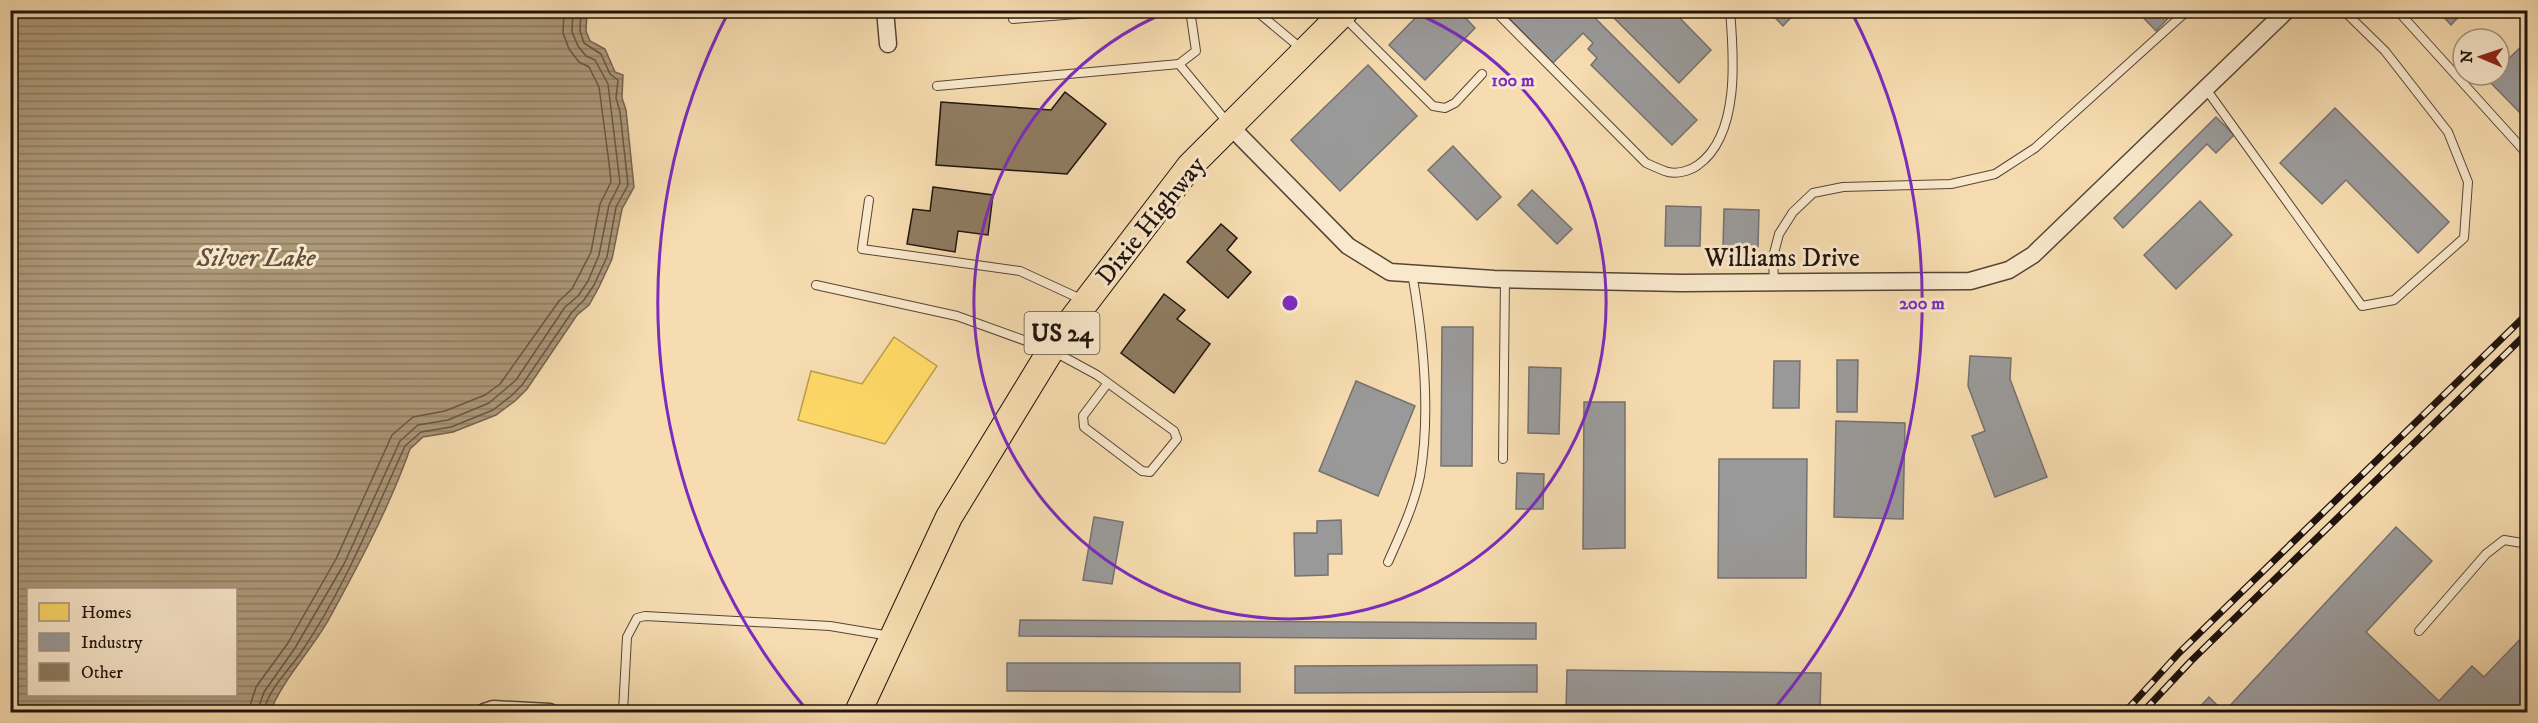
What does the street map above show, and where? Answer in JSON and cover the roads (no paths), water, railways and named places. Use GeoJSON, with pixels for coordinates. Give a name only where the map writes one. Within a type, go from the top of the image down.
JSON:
{"type":"FeatureCollection","features":[{"type":"Feature","properties":{"kind":"main road","name":"Dixie Highway"},"geometry":{"type":"LineString","coordinates":[[858,712],[949,517],[1051,350],[1190,166],[1343,13]]}},
{"type":"Feature","properties":{"kind":"street"},"geometry":{"type":"LineString","coordinates":[[885,10],[888,44]]}},
{"type":"Feature","properties":{"kind":"street","name":"Williams Drive"},"geometry":{"type":"LineString","coordinates":[[1230,126],[1348,246],[1390,272],[1505,279],[1774,283],[1970,281],[2009,270],[2032,255],[2287,10]]}},
{"type":"Feature","properties":{"kind":"street"},"geometry":{"type":"LineString","coordinates":[[484,712],[493,710],[549,712]]}},
{"type":"Feature","properties":{"kind":"lane"},"geometry":{"type":"LineString","coordinates":[[1013,19],[1129,10]]}},
{"type":"Feature","properties":{"kind":"lane"},"geometry":{"type":"LineString","coordinates":[[937,86],[1179,63],[1196,51],[1191,10]]}},
{"type":"Feature","properties":{"kind":"lane"},"geometry":{"type":"LineString","coordinates":[[1255,10],[1305,51]]}},
{"type":"Feature","properties":{"kind":"lane"},"geometry":{"type":"LineString","coordinates":[[1494,10],[1646,163],[1669,172],[1690,171],[1711,156],[1726,125],[1734,58],[1730,10]]}},
{"type":"Feature","properties":{"kind":"lane"},"geometry":{"type":"LineString","coordinates":[[1774,283],[1773,257],[1779,234],[1793,212],[1813,194],[1843,187],[1951,184],[1995,174],[2035,148],[2188,10]]}},
{"type":"Feature","properties":{"kind":"lane"},"geometry":{"type":"LineString","coordinates":[[2206,89],[2362,306],[2394,300],[2464,238],[2468,182],[2448,132],[2385,51],[2343,10]]}},
{"type":"Feature","properties":{"kind":"lane"},"geometry":{"type":"LineString","coordinates":[[2397,10],[2528,155]]}},
{"type":"Feature","properties":{"kind":"lane"},"geometry":{"type":"LineString","coordinates":[[1343,13],[1433,106],[1445,108],[1455,103],[1482,74]]}},
{"type":"Feature","properties":{"kind":"lane"},"geometry":{"type":"LineString","coordinates":[[1179,63],[1230,126]]}},
{"type":"Feature","properties":{"kind":"lane"},"geometry":{"type":"LineString","coordinates":[[869,200],[862,249],[1020,271],[1086,301]]}},
{"type":"Feature","properties":{"kind":"lane"},"geometry":{"type":"LineString","coordinates":[[1388,562],[1420,477],[1425,422],[1419,311],[1412,273]]}},
{"type":"Feature","properties":{"kind":"lane"},"geometry":{"type":"LineString","coordinates":[[1503,459],[1505,279]]}},
{"type":"Feature","properties":{"kind":"lane"},"geometry":{"type":"LineString","coordinates":[[816,285],[957,316],[1051,350],[1097,375],[1174,431],[1177,439],[1150,472],[1142,471],[1084,427],[1083,416],[1107,384]]}},
{"type":"Feature","properties":{"kind":"lane"},"geometry":{"type":"LineString","coordinates":[[2419,631],[2486,554],[2504,540],[2528,543]]}},
{"type":"Feature","properties":{"kind":"lane"},"geometry":{"type":"LineString","coordinates":[[623,712],[627,638],[637,618],[645,616],[830,626],[893,636]]}},
{"type":"Feature","properties":{"kind":"water","name":"Silver Lake"},"geometry":{"type":"Polygon","coordinates":[[[10,11],[587,11],[586,31],[590,41],[605,49],[615,72],[623,75],[622,98],[626,110],[634,187],[622,209],[612,259],[589,305],[577,315],[527,389],[515,401],[496,415],[453,432],[423,437],[410,449],[383,514],[351,578],[329,619],[282,688],[270,712],[11,712],[10,11]]]}},
{"type":"Feature","properties":{"kind":"railway"},"geometry":{"type":"LineString","coordinates":[[2125,712],[2179,653],[2528,313]]}},
{"type":"Feature","properties":{"kind":"railway"},"geometry":{"type":"LineString","coordinates":[[2143,712],[2191,661],[2528,332]]}}]}
